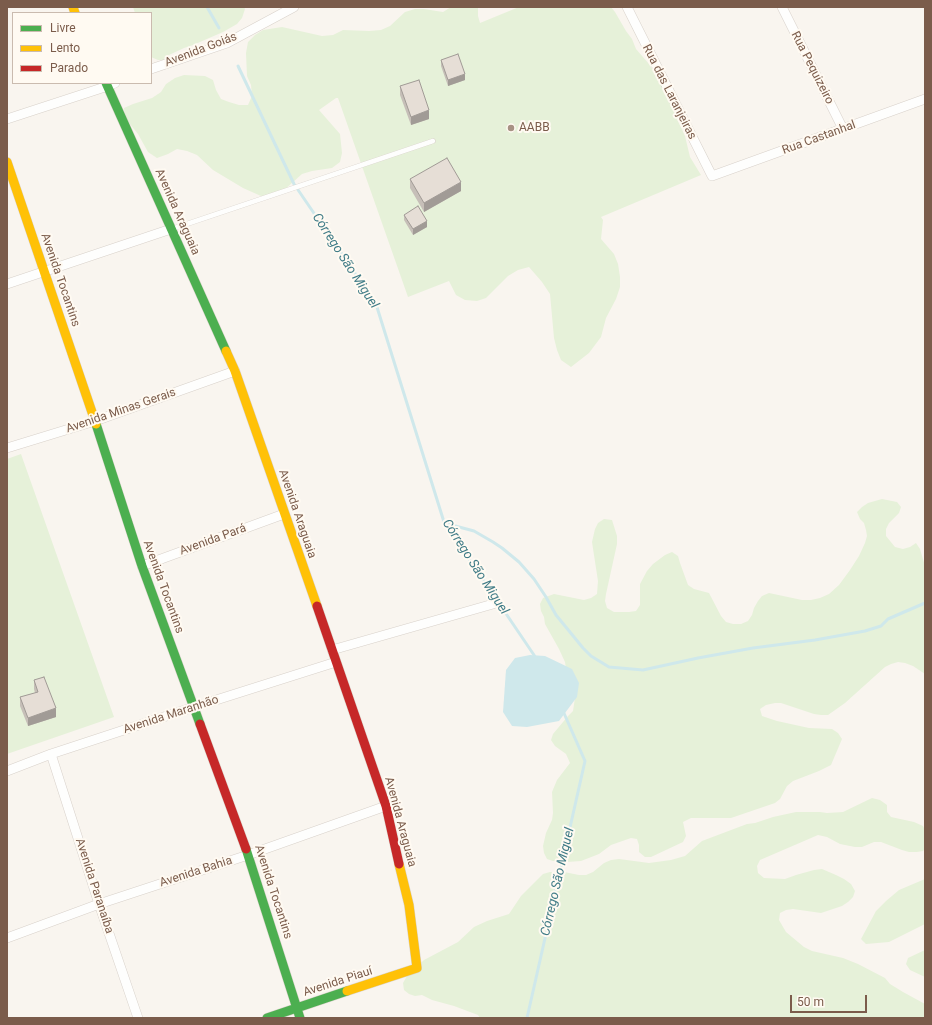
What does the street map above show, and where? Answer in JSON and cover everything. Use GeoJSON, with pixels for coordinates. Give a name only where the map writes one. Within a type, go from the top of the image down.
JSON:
{"type":"FeatureCollection","features":[{"type":"Feature","properties":{"kind":"street","name":"Avenida Goiás"},"geometry":{"type":"LineString","coordinates":[[152,69],[227,43],[294,7]]}},
{"type":"Feature","properties":{"kind":"street","name":"Rua das Laranjeiras"},"geometry":{"type":"LineString","coordinates":[[627,7],[712,176]]}},
{"type":"Feature","properties":{"kind":"street","name":"Rua Pequizeiro"},"geometry":{"type":"LineString","coordinates":[[782,7],[843,129]]}},
{"type":"Feature","properties":{"kind":"street"},"geometry":{"type":"LineString","coordinates":[[7,119],[110,84]]}},
{"type":"Feature","properties":{"kind":"street","name":"Avenida Araguaia"},"geometry":{"type":"LineString","coordinates":[[110,84],[171,229],[234,371],[332,650],[386,806],[409,905],[417,968]]}},
{"type":"Feature","properties":{"kind":"street","name":"Rua Castanhal"},"geometry":{"type":"LineString","coordinates":[[712,176],[925,100]]}},
{"type":"Feature","properties":{"kind":"street","name":"Avenida Tocantins"},"geometry":{"type":"LineString","coordinates":[[7,162],[95,421],[142,566],[248,854],[300,1018]]}},
{"type":"Feature","properties":{"kind":"street"},"geometry":{"type":"LineString","coordinates":[[7,284],[171,229]]}},
{"type":"Feature","properties":{"kind":"street","name":"Avenida Minas Gerais"},"geometry":{"type":"LineString","coordinates":[[7,448],[95,421],[234,371]]}},
{"type":"Feature","properties":{"kind":"street","name":"Avenida Pará"},"geometry":{"type":"LineString","coordinates":[[142,566],[284,514]]}},
{"type":"Feature","properties":{"kind":"street"},"geometry":{"type":"LineString","coordinates":[[332,650],[493,604]]}},
{"type":"Feature","properties":{"kind":"street","name":"Avenida Maranhão"},"geometry":{"type":"LineString","coordinates":[[7,771],[51,754],[336,662]]}},
{"type":"Feature","properties":{"kind":"street","name":"Avenida Paranaíba"},"geometry":{"type":"LineString","coordinates":[[51,754],[99,904],[138,1018]]}},
{"type":"Feature","properties":{"kind":"street","name":"Avenida Bahia"},"geometry":{"type":"LineString","coordinates":[[7,938],[99,904],[386,806]]}},
{"type":"Feature","properties":{"kind":"street","name":"Avenida Piauí"},"geometry":{"type":"LineString","coordinates":[[267,1018],[417,968]]}},
{"type":"Feature","properties":{"kind":"lane"},"geometry":{"type":"LineString","coordinates":[[171,229],[434,141]]}},
{"type":"Feature","properties":{"kind":"green space"},"geometry":{"type":"Polygon","coordinates":[[[133,7],[244,7],[245,9],[242,18],[237,24],[223,32],[169,55],[163,60],[152,57],[152,12],[135,12],[133,7]]]}},
{"type":"Feature","properties":{"kind":"green space","name":"AABB"},"geometry":{"type":"Polygon","coordinates":[[[451,7],[478,7],[480,23],[519,7],[611,7],[632,39],[636,49],[649,64],[668,91],[675,108],[677,119],[685,136],[690,157],[701,175],[601,217],[603,220],[601,239],[614,254],[618,264],[620,287],[616,299],[606,318],[601,337],[589,353],[571,367],[561,360],[557,350],[554,338],[550,294],[529,267],[518,270],[508,276],[486,298],[477,301],[465,300],[456,295],[449,281],[408,297],[338,98],[319,110],[340,134],[342,153],[340,162],[332,168],[302,174],[282,192],[274,197],[261,196],[243,188],[213,170],[197,155],[187,151],[177,149],[157,158],[148,152],[138,134],[125,118],[124,108],[152,98],[161,92],[166,84],[175,78],[184,75],[205,76],[213,80],[221,99],[239,105],[248,105],[252,96],[251,85],[247,76],[246,53],[248,42],[263,30],[282,27],[322,36],[333,35],[343,30],[381,30],[390,26],[405,12],[415,9],[424,9],[443,12],[451,7]]]}},
{"type":"Feature","properties":{"kind":"green space"},"geometry":{"type":"Polygon","coordinates":[[[21,454],[114,717],[7,754],[7,459],[21,454]]]}},
{"type":"Feature","properties":{"kind":"green space"},"geometry":{"type":"Polygon","coordinates":[[[882,499],[897,502],[901,507],[899,513],[889,523],[886,529],[886,536],[895,547],[903,549],[916,543],[920,549],[925,566],[925,674],[913,666],[905,663],[898,662],[891,664],[885,667],[845,703],[828,715],[814,714],[781,703],[766,705],[760,709],[762,716],[777,721],[809,728],[832,729],[838,733],[842,739],[831,765],[793,781],[787,786],[780,799],[775,803],[731,818],[691,818],[683,822],[686,836],[683,842],[651,857],[645,857],[639,852],[637,839],[631,838],[611,845],[599,854],[581,861],[567,862],[547,859],[543,846],[546,833],[552,820],[552,792],[557,780],[570,763],[566,754],[555,746],[551,740],[553,734],[573,711],[576,691],[559,649],[545,624],[540,604],[543,598],[554,594],[584,600],[597,594],[598,581],[592,542],[598,523],[604,519],[612,520],[617,536],[617,544],[605,601],[607,608],[614,612],[636,611],[640,605],[640,584],[647,571],[653,564],[665,555],[672,552],[678,556],[688,585],[694,589],[709,593],[721,616],[726,622],[741,624],[748,621],[762,596],[769,593],[802,600],[820,598],[829,594],[839,585],[850,570],[865,543],[867,536],[866,530],[864,523],[860,519],[857,512],[868,503],[882,499]]]}},
{"type":"Feature","properties":{"kind":"green space"},"geometry":{"type":"Polygon","coordinates":[[[872,798],[880,800],[887,805],[887,812],[891,817],[914,822],[923,826],[925,830],[925,849],[923,851],[909,852],[881,842],[874,842],[862,847],[855,847],[840,844],[827,837],[818,835],[760,860],[757,866],[758,873],[764,878],[785,879],[822,869],[844,879],[851,884],[855,891],[853,897],[842,906],[821,913],[793,909],[786,910],[780,913],[779,920],[786,932],[804,947],[812,951],[843,958],[858,964],[885,978],[890,984],[925,1004],[925,1018],[480,1018],[478,1015],[454,1006],[432,1000],[422,995],[415,996],[404,990],[403,983],[407,976],[424,960],[458,942],[474,927],[509,914],[521,896],[543,874],[550,872],[564,872],[586,875],[593,872],[604,863],[619,859],[649,863],[671,860],[685,856],[702,841],[747,824],[796,812],[843,812],[872,798]]]}},
{"type":"Feature","properties":{"kind":"green space"},"geometry":{"type":"Polygon","coordinates":[[[925,879],[925,924],[889,942],[866,944],[861,939],[876,911],[899,890],[925,879]]]}},
{"type":"Feature","properties":{"kind":"green space"},"geometry":{"type":"Polygon","coordinates":[[[925,950],[925,977],[910,970],[906,964],[908,958],[925,950]]]}},
{"type":"Feature","properties":{"kind":"water"},"geometry":{"type":"Polygon","coordinates":[[[530,655],[545,656],[572,669],[579,683],[577,697],[559,721],[527,727],[512,726],[503,712],[506,670],[515,658],[530,655]]]}},
{"type":"Feature","properties":{"kind":"building"},"geometry":{"type":"Polygon","coordinates":[[[458,54],[465,74],[448,80],[441,60],[458,54]]]}},
{"type":"Feature","properties":{"kind":"building"},"geometry":{"type":"Polygon","coordinates":[[[419,80],[429,110],[411,117],[400,86],[419,80]]]}},
{"type":"Feature","properties":{"kind":"building"},"geometry":{"type":"Polygon","coordinates":[[[447,158],[461,182],[424,203],[410,179],[447,158]]]}},
{"type":"Feature","properties":{"kind":"building"},"geometry":{"type":"Polygon","coordinates":[[[418,206],[427,221],[413,229],[404,215],[418,206]]]}},
{"type":"Feature","properties":{"kind":"building"},"geometry":{"type":"Polygon","coordinates":[[[44,677],[56,708],[28,718],[20,697],[38,692],[34,680],[44,677]]]}},
{"type":"Feature","properties":{"kind":"waterway","name":"Córrego São Miguel"},"geometry":{"type":"LineString","coordinates":[[207,7],[219,28]]}},
{"type":"Feature","properties":{"kind":"waterway","name":"Córrego São Miguel"},"geometry":{"type":"LineString","coordinates":[[238,66],[294,184],[376,304],[444,522],[536,658]]}},
{"type":"Feature","properties":{"kind":"waterway"},"geometry":{"type":"LineString","coordinates":[[444,523],[474,531],[502,548],[519,562],[534,579],[556,615],[583,648],[591,656],[609,667],[643,670],[753,648],[815,640],[865,631],[881,626],[888,619],[925,603]]}},
{"type":"Feature","properties":{"kind":"waterway","name":"Córrego São Miguel"},"geometry":{"type":"LineString","coordinates":[[527,1018],[585,761],[563,711]]}},
{"type":"Feature","properties":{"kind":"traffic: fast"},"geometry":{"type":"LineString","coordinates":[[106,84],[226,351]]}},
{"type":"Feature","properties":{"kind":"traffic: fast"},"geometry":{"type":"LineString","coordinates":[[96,424],[142,566],[200,724]]}},
{"type":"Feature","properties":{"kind":"traffic: fast"},"geometry":{"type":"LineString","coordinates":[[246,849],[300,1018]]}},
{"type":"Feature","properties":{"kind":"traffic: fast"},"geometry":{"type":"LineString","coordinates":[[267,1018],[347,991]]}},
{"type":"Feature","properties":{"kind":"traffic: slow"},"geometry":{"type":"LineString","coordinates":[[73,7],[75,12]]}},
{"type":"Feature","properties":{"kind":"traffic: slow"},"geometry":{"type":"LineString","coordinates":[[7,162],[96,424]]}},
{"type":"Feature","properties":{"kind":"traffic: slow"},"geometry":{"type":"LineString","coordinates":[[226,351],[235,371],[317,606]]}},
{"type":"Feature","properties":{"kind":"traffic: slow"},"geometry":{"type":"LineString","coordinates":[[347,991],[417,968],[409,905],[399,864]]}},
{"type":"Feature","properties":{"kind":"traffic: jam"},"geometry":{"type":"LineString","coordinates":[[317,606],[386,806],[399,864]]}},
{"type":"Feature","properties":{"kind":"traffic: jam"},"geometry":{"type":"LineString","coordinates":[[200,724],[246,849]]}},
{"type":"Feature","properties":{"kind":"place","name":"AABB"},"geometry":{"type":"Point","coordinates":[511,128]}}]}
